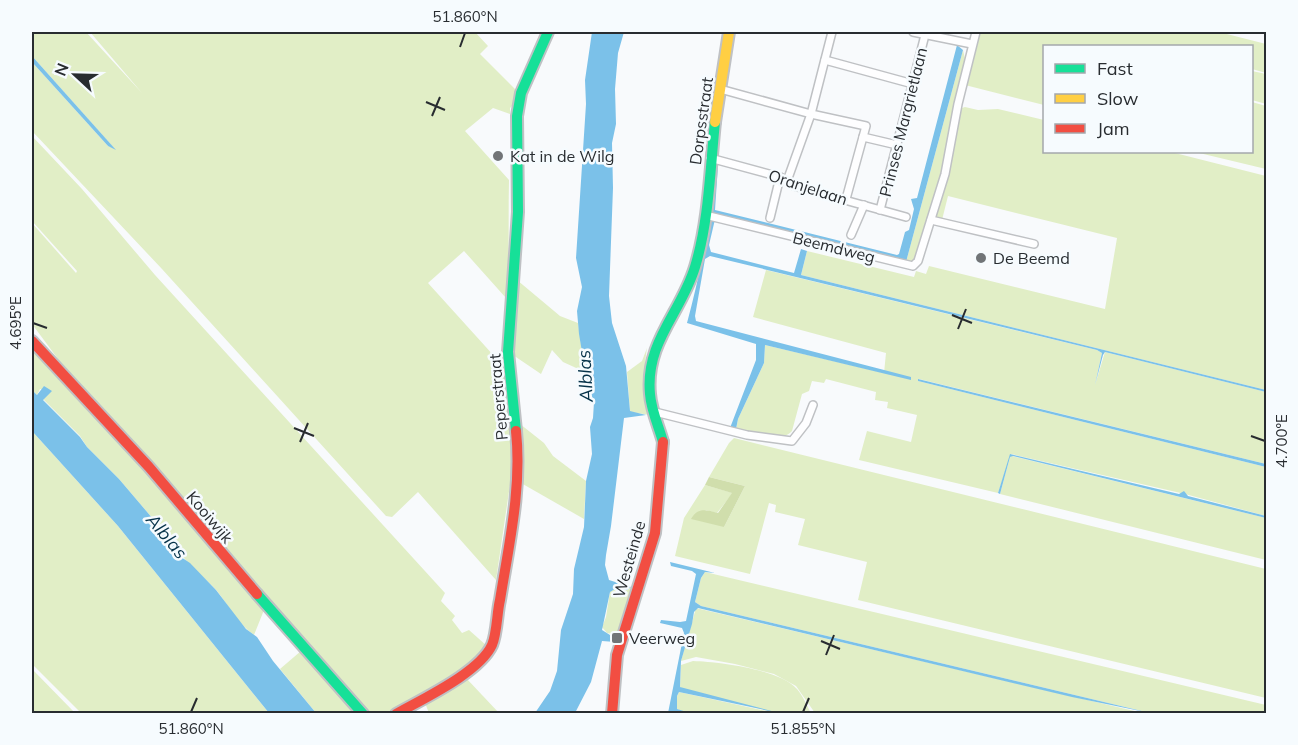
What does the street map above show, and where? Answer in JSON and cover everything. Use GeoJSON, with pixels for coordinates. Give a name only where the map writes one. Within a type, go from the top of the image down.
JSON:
{"type":"FeatureCollection","features":[{"type":"Feature","properties":{"kind":"street","name":"Peperstraat"},"geometry":{"type":"LineString","coordinates":[[396,714],[453,682],[474,667],[492,645],[514,513],[518,474],[508,352],[518,212],[517,116],[521,93],[548,32]]}},
{"type":"Feature","properties":{"kind":"street","name":"Dorpsstraat"},"geometry":{"type":"LineString","coordinates":[[705,215],[710,158],[729,32]]}},
{"type":"Feature","properties":{"kind":"street"},"geometry":{"type":"LineString","coordinates":[[770,218],[811,114],[832,32]]}},
{"type":"Feature","properties":{"kind":"street"},"geometry":{"type":"LineString","coordinates":[[913,32],[972,44]]}},
{"type":"Feature","properties":{"kind":"street","name":"Beemdweg"},"geometry":{"type":"LineString","coordinates":[[705,215],[913,266],[918,261],[950,153],[958,104],[976,32]]}},
{"type":"Feature","properties":{"kind":"street","name":"Prinses Margrietlaan"},"geometry":{"type":"LineString","coordinates":[[880,210],[925,35]]}},
{"type":"Feature","properties":{"kind":"street"},"geometry":{"type":"LineString","coordinates":[[825,60],[913,84]]}},
{"type":"Feature","properties":{"kind":"street"},"geometry":{"type":"LineString","coordinates":[[720,89],[811,114],[866,126],[846,199]]}},
{"type":"Feature","properties":{"kind":"street"},"geometry":{"type":"LineString","coordinates":[[863,137],[897,145]]}},
{"type":"Feature","properties":{"kind":"street","name":"Oranjelaan"},"geometry":{"type":"LineString","coordinates":[[710,158],[784,179],[794,186],[906,218]]}},
{"type":"Feature","properties":{"kind":"street"},"geometry":{"type":"LineString","coordinates":[[851,235],[864,205]]}},
{"type":"Feature","properties":{"kind":"street","name":"Westeinde"},"geometry":{"type":"LineString","coordinates":[[612,714],[616,655],[655,533],[663,454],[662,435],[650,394],[650,364],[658,340],[686,292],[692,276],[705,215]]}},
{"type":"Feature","properties":{"kind":"street"},"geometry":{"type":"LineString","coordinates":[[931,219],[1034,244]]}},
{"type":"Feature","properties":{"kind":"street","name":"Kooiwijk"},"geometry":{"type":"LineString","coordinates":[[32,341],[149,467],[230,564],[363,714]]}},
{"type":"Feature","properties":{"kind":"street"},"geometry":{"type":"LineString","coordinates":[[655,412],[747,435],[792,441],[806,423],[813,405]]}},
{"type":"Feature","properties":{"kind":"green space"},"geometry":{"type":"Polygon","coordinates":[[[32,32],[86,32],[142,93],[90,32],[475,32],[488,46],[480,54],[517,91],[515,103],[510,108],[510,114],[493,108],[465,131],[509,180],[506,298],[464,251],[428,283],[504,367],[511,438],[511,478],[496,580],[418,492],[392,517],[386,516],[162,269],[32,131],[32,62],[108,146],[114,148],[32,56],[32,32]]]}},
{"type":"Feature","properties":{"kind":"green space"},"geometry":{"type":"Polygon","coordinates":[[[978,32],[1219,32],[1266,44],[1266,73],[1253,69],[1253,45],[1043,45],[1043,105],[965,85],[978,32]]]}},
{"type":"Feature","properties":{"kind":"green space"},"geometry":{"type":"Polygon","coordinates":[[[963,50],[965,59],[942,175],[913,262],[906,262],[963,50]]]}},
{"type":"Feature","properties":{"kind":"green space"},"geometry":{"type":"Polygon","coordinates":[[[1253,71],[1266,74],[1266,104],[1253,100],[1253,71]]]}},
{"type":"Feature","properties":{"kind":"green space"},"geometry":{"type":"Polygon","coordinates":[[[1253,102],[1266,106],[1266,169],[1199,153],[1253,153],[1253,102]]]}},
{"type":"Feature","properties":{"kind":"green space"},"geometry":{"type":"Polygon","coordinates":[[[965,107],[978,110],[998,109],[1043,120],[1043,153],[1175,153],[1266,176],[1266,390],[801,275],[807,251],[914,277],[916,271],[926,274],[929,266],[1105,309],[1117,238],[948,196],[942,220],[935,217],[959,109],[965,107]]]}},
{"type":"Feature","properties":{"kind":"green space"},"geometry":{"type":"Polygon","coordinates":[[[32,136],[82,189],[155,275],[445,593],[441,601],[455,616],[452,620],[462,633],[469,630],[487,646],[470,667],[395,711],[380,714],[364,710],[32,337],[32,333],[61,363],[32,324],[32,223],[76,273],[77,271],[32,221],[32,136]]]}},
{"type":"Feature","properties":{"kind":"green space"},"geometry":{"type":"Polygon","coordinates":[[[766,270],[1097,350],[1102,353],[1095,385],[1105,352],[1266,392],[1266,464],[919,379],[918,381],[1266,467],[1266,516],[1185,494],[1011,454],[998,493],[859,460],[867,431],[911,442],[917,415],[887,408],[888,402],[875,400],[876,392],[826,379],[824,383],[812,381],[809,391],[802,394],[792,431],[788,434],[778,437],[752,432],[750,434],[736,429],[738,419],[764,363],[765,345],[884,373],[886,353],[753,317],[766,270]]]}},
{"type":"Feature","properties":{"kind":"green space"},"geometry":{"type":"Polygon","coordinates":[[[517,280],[560,316],[578,323],[585,372],[563,362],[552,350],[541,374],[513,355],[517,280]]]}},
{"type":"Feature","properties":{"kind":"green space"},"geometry":{"type":"Polygon","coordinates":[[[647,348],[645,382],[650,415],[630,412],[627,372],[642,361],[647,348]]]}},
{"type":"Feature","properties":{"kind":"green space"},"geometry":{"type":"Polygon","coordinates":[[[32,350],[132,455],[264,610],[254,635],[238,620],[217,591],[184,559],[176,546],[119,479],[43,399],[51,391],[40,389],[37,395],[32,390],[32,350]]]}},
{"type":"Feature","properties":{"kind":"green space"},"geometry":{"type":"Polygon","coordinates":[[[520,424],[544,443],[553,456],[586,481],[584,519],[521,483],[520,424]]]}},
{"type":"Feature","properties":{"kind":"green space"},"geometry":{"type":"Polygon","coordinates":[[[32,431],[118,526],[269,713],[81,713],[32,664],[32,431]]]}},
{"type":"Feature","properties":{"kind":"green space"},"geometry":{"type":"Polygon","coordinates":[[[734,438],[1266,569],[1266,698],[858,600],[867,562],[798,545],[805,519],[775,512],[776,505],[769,503],[750,574],[675,556],[684,518],[705,485],[733,493],[717,513],[705,510],[724,527],[745,486],[709,477],[734,438]]]}},
{"type":"Feature","properties":{"kind":"green space"},"geometry":{"type":"Polygon","coordinates":[[[1012,456],[1266,518],[1266,560],[1000,494],[1012,456]]]}},
{"type":"Feature","properties":{"kind":"green space"},"geometry":{"type":"Polygon","coordinates":[[[709,477],[745,486],[724,527],[691,519],[699,511],[718,513],[732,493],[705,485],[709,477]]]}},
{"type":"Feature","properties":{"kind":"green space"},"geometry":{"type":"Polygon","coordinates":[[[705,572],[1266,705],[1266,713],[1150,713],[701,606],[695,602],[701,578],[705,572]]]}},
{"type":"Feature","properties":{"kind":"green space"},"geometry":{"type":"Polygon","coordinates":[[[633,587],[617,635],[607,633],[602,627],[610,592],[615,589],[627,590],[633,587]]]}},
{"type":"Feature","properties":{"kind":"green space"},"geometry":{"type":"Polygon","coordinates":[[[696,608],[1143,713],[815,713],[796,686],[774,674],[696,657],[681,661],[696,608]]]}},
{"type":"Feature","properties":{"kind":"green space"},"geometry":{"type":"Polygon","coordinates":[[[301,651],[355,713],[316,713],[280,669],[301,651]]]}},
{"type":"Feature","properties":{"kind":"green space"},"geometry":{"type":"Polygon","coordinates":[[[693,661],[733,665],[777,676],[797,689],[811,713],[779,714],[683,689],[680,687],[681,665],[693,661]]]}},
{"type":"Feature","properties":{"kind":"green space"},"geometry":{"type":"Polygon","coordinates":[[[32,669],[75,713],[32,713],[32,669]]]}},
{"type":"Feature","properties":{"kind":"green space"},"geometry":{"type":"Polygon","coordinates":[[[466,678],[499,713],[429,713],[425,703],[466,678]]]}},
{"type":"Feature","properties":{"kind":"green space"},"geometry":{"type":"Polygon","coordinates":[[[679,692],[776,713],[690,714],[677,709],[679,692]]]}},
{"type":"Feature","properties":{"kind":"water"},"geometry":{"type":"Polygon","coordinates":[[[592,32],[624,32],[618,53],[615,89],[616,124],[612,143],[613,188],[609,296],[612,323],[626,366],[630,411],[646,415],[624,418],[605,565],[609,580],[631,587],[627,590],[615,589],[610,592],[602,630],[610,635],[617,635],[615,642],[602,641],[591,682],[575,713],[535,713],[550,691],[557,671],[561,630],[573,594],[574,569],[584,527],[586,481],[592,454],[590,427],[594,402],[587,382],[579,334],[577,311],[582,287],[576,258],[586,104],[585,80],[592,32]]]}},
{"type":"Feature","properties":{"kind":"water"},"geometry":{"type":"Polygon","coordinates":[[[957,45],[963,50],[906,262],[716,215],[709,245],[711,252],[794,273],[801,249],[807,251],[801,275],[1266,390],[1266,392],[1105,352],[1095,385],[1102,353],[1097,350],[710,256],[705,259],[696,321],[911,377],[911,380],[765,345],[764,363],[738,419],[736,429],[730,428],[756,360],[756,344],[687,323],[705,245],[715,165],[718,165],[715,210],[897,255],[905,232],[909,230],[914,209],[911,199],[917,198],[957,45]]]}},
{"type":"Feature","properties":{"kind":"water"},"geometry":{"type":"Polygon","coordinates":[[[32,56],[116,150],[108,146],[32,62],[32,56]]]}},
{"type":"Feature","properties":{"kind":"water"},"geometry":{"type":"Polygon","coordinates":[[[918,379],[1266,464],[1266,467],[918,381],[918,379]]]}},
{"type":"Feature","properties":{"kind":"water","name":"Alblas"},"geometry":{"type":"Polygon","coordinates":[[[44,386],[52,391],[43,400],[119,479],[176,546],[181,557],[190,563],[216,590],[246,629],[257,637],[273,661],[316,713],[269,713],[118,526],[32,431],[32,390],[37,395],[44,386]]]}},
{"type":"Feature","properties":{"kind":"water"},"geometry":{"type":"Polygon","coordinates":[[[1010,454],[1179,494],[1184,491],[1188,496],[1266,516],[1266,518],[1013,456],[1010,457],[1000,494],[998,493],[1010,454]]]}},
{"type":"Feature","properties":{"kind":"water"},"geometry":{"type":"Polygon","coordinates":[[[670,562],[715,573],[705,572],[701,578],[695,602],[701,606],[1150,713],[1072,697],[698,608],[694,612],[681,661],[680,687],[779,713],[679,692],[677,709],[690,713],[676,711],[668,713],[684,633],[682,628],[660,623],[661,620],[686,621],[696,574],[671,566],[670,562]]]}},
{"type":"Feature","properties":{"kind":"traffic: fast"},"geometry":{"type":"LineString","coordinates":[[516,431],[508,352],[518,212],[517,116],[521,93],[548,32]]}},
{"type":"Feature","properties":{"kind":"traffic: fast"},"geometry":{"type":"LineString","coordinates":[[663,442],[653,412],[650,376],[658,343],[689,284],[700,250],[715,122]]}},
{"type":"Feature","properties":{"kind":"traffic: fast"},"geometry":{"type":"LineString","coordinates":[[257,594],[363,714]]}},
{"type":"Feature","properties":{"kind":"traffic: slow"},"geometry":{"type":"LineString","coordinates":[[715,122],[729,32]]}},
{"type":"Feature","properties":{"kind":"traffic: jam"},"geometry":{"type":"LineString","coordinates":[[32,341],[149,467],[257,594]]}},
{"type":"Feature","properties":{"kind":"traffic: jam"},"geometry":{"type":"LineString","coordinates":[[396,714],[463,675],[485,655],[492,645],[514,516],[517,474],[516,431]]}},
{"type":"Feature","properties":{"kind":"traffic: jam"},"geometry":{"type":"LineString","coordinates":[[612,714],[617,655],[655,533],[663,442]]}},
{"type":"Feature","properties":{"kind":"place","name":"Kat in de Wilg"},"geometry":{"type":"Point","coordinates":[498,156]}},
{"type":"Feature","properties":{"kind":"place","name":"De Beemd"},"geometry":{"type":"Point","coordinates":[981,258]}},
{"type":"Feature","properties":{"kind":"place","name":"Veerweg"},"geometry":{"type":"Point","coordinates":[617,638]}}]}
